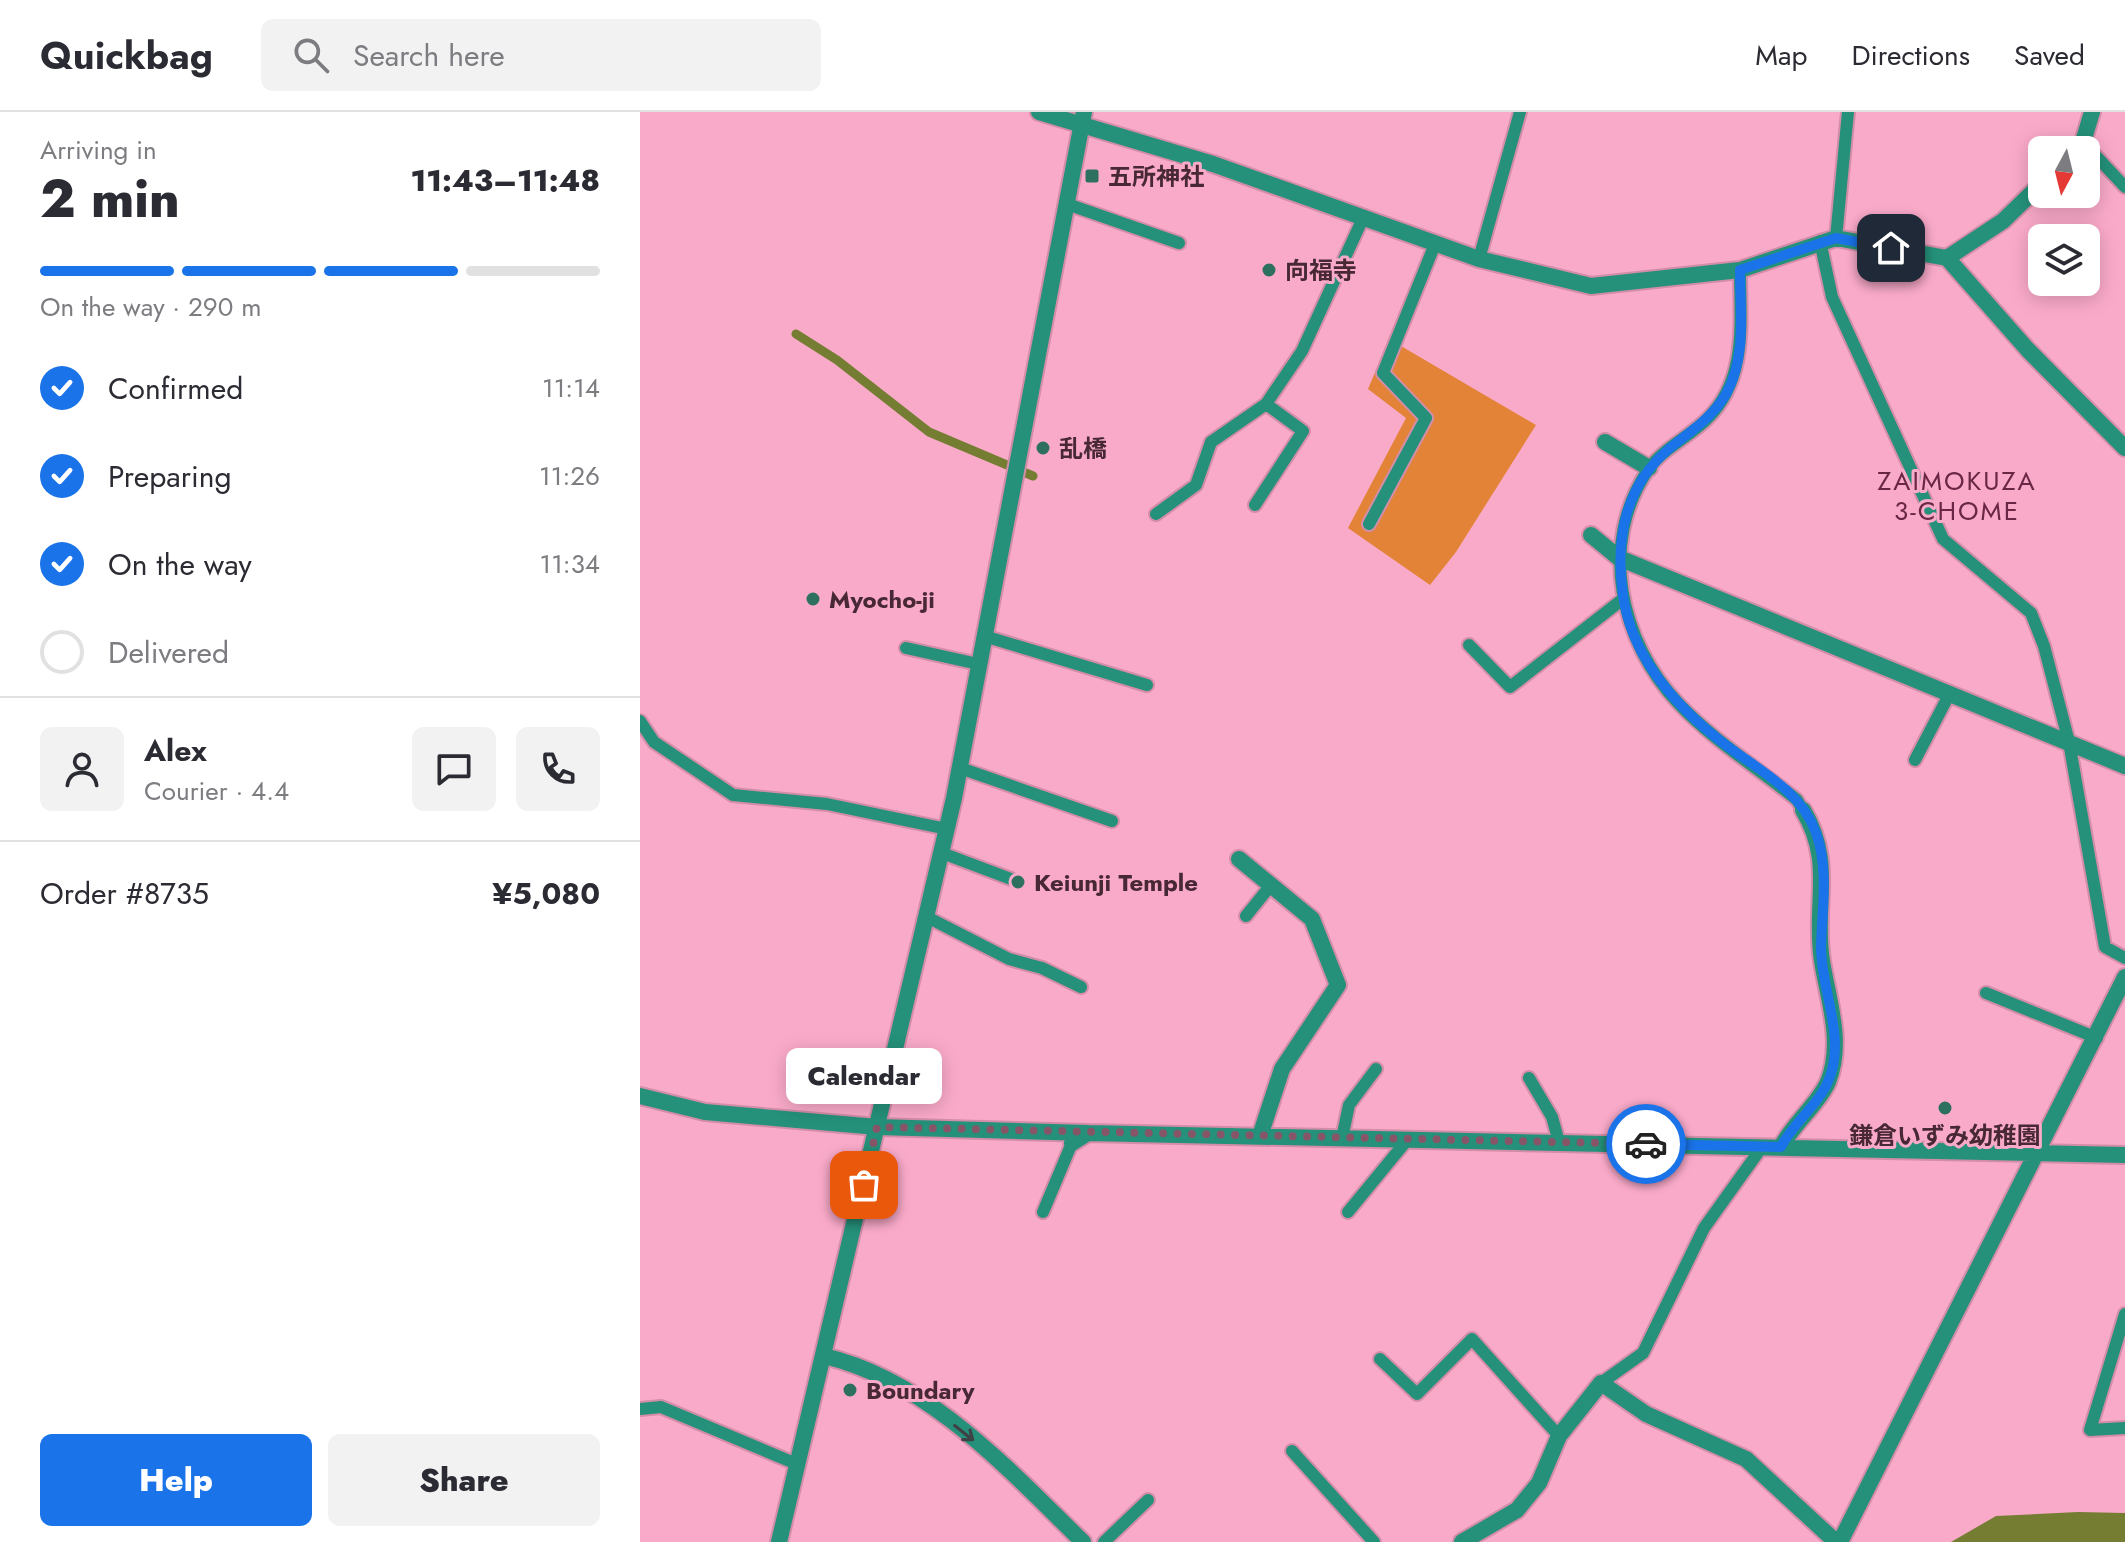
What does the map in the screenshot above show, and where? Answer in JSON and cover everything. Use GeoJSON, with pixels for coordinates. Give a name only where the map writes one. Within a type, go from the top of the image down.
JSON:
{"type":"FeatureCollection","features":[{"type":"Feature","properties":{"kind":"street"},"geometry":{"type":"LineString","coordinates":[[1039,112],[1082,119],[1479,259],[1591,286],[1740,270],[1828,239],[1947,258],[2028,350],[2125,448]]}},
{"type":"Feature","properties":{"kind":"street"},"geometry":{"type":"LineString","coordinates":[[2083,136],[2092,112]]}},
{"type":"Feature","properties":{"kind":"street"},"geometry":{"type":"LineString","coordinates":[[779,1542],[942,853],[1082,119]]}},
{"type":"Feature","properties":{"kind":"street"},"geometry":{"type":"LineString","coordinates":[[1947,258],[2003,221],[2028,197]]}},
{"type":"Feature","properties":{"kind":"street"},"geometry":{"type":"LineString","coordinates":[[1605,442],[1649,468]]}},
{"type":"Feature","properties":{"kind":"street"},"geometry":{"type":"LineString","coordinates":[[1591,535],[1619,558],[2125,766]]}},
{"type":"Feature","properties":{"kind":"street"},"geometry":{"type":"LineString","coordinates":[[1781,1147],[1800,1116],[1827,1085],[1834,1062],[1834,1028],[1821,959],[1821,857],[1816,832],[1803,810]]}},
{"type":"Feature","properties":{"kind":"street"},"geometry":{"type":"LineString","coordinates":[[1239,859],[1312,919],[1338,985],[1282,1069],[1260,1136]]}},
{"type":"Feature","properties":{"kind":"street"},"geometry":{"type":"LineString","coordinates":[[1462,1542],[1517,1510],[1539,1483],[1559,1436],[1601,1383],[1646,1414],[1746,1459],[1838,1542],[2040,1151],[2125,977]]}},
{"type":"Feature","properties":{"kind":"street"},"geometry":{"type":"LineString","coordinates":[[640,1096],[705,1112],[877,1127],[2125,1155]]}},
{"type":"Feature","properties":{"kind":"street"},"geometry":{"type":"LineString","coordinates":[[1072,1143],[1088,1133]]}},
{"type":"Feature","properties":{"kind":"street"},"geometry":{"type":"LineString","coordinates":[[824,1356],[861,1365],[937,1412],[988,1451],[1083,1542]]}},
{"type":"Feature","properties":{"kind":"lane"},"geometry":{"type":"LineString","coordinates":[[1479,259],[1520,112]]}},
{"type":"Feature","properties":{"kind":"lane"},"geometry":{"type":"LineString","coordinates":[[1848,112],[1828,239],[1832,297],[1943,539],[2031,613],[2044,646],[2069,742],[2105,947],[2125,958]]}},
{"type":"Feature","properties":{"kind":"lane"},"geometry":{"type":"LineString","coordinates":[[2100,165],[2125,187]]}},
{"type":"Feature","properties":{"kind":"lane"},"geometry":{"type":"LineString","coordinates":[[1067,204],[1179,243]]}},
{"type":"Feature","properties":{"kind":"lane"},"geometry":{"type":"LineString","coordinates":[[1156,514],[1196,485],[1211,442],[1266,404],[1302,351],[1364,216]]}},
{"type":"Feature","properties":{"kind":"lane"},"geometry":{"type":"LineString","coordinates":[[1369,524],[1426,418],[1383,373],[1435,244]]}},
{"type":"Feature","properties":{"kind":"lane"},"geometry":{"type":"LineString","coordinates":[[1740,270],[1740,362],[1725,394],[1708,418],[1649,468],[1627,506],[1619,558],[1623,599],[1654,674],[1678,703],[1797,800],[1803,810]]}},
{"type":"Feature","properties":{"kind":"lane"},"geometry":{"type":"LineString","coordinates":[[1255,505],[1303,431],[1266,404]]}},
{"type":"Feature","properties":{"kind":"lane"},"geometry":{"type":"LineString","coordinates":[[1469,645],[1510,687],[1623,599]]}},
{"type":"Feature","properties":{"kind":"lane"},"geometry":{"type":"LineString","coordinates":[[984,636],[1147,685]]}},
{"type":"Feature","properties":{"kind":"lane"},"geometry":{"type":"LineString","coordinates":[[906,648],[978,664]]}},
{"type":"Feature","properties":{"kind":"lane"},"geometry":{"type":"LineString","coordinates":[[1915,760],[1950,693]]}},
{"type":"Feature","properties":{"kind":"lane"},"geometry":{"type":"LineString","coordinates":[[640,721],[654,742],[733,795],[827,804],[947,829]]}},
{"type":"Feature","properties":{"kind":"lane"},"geometry":{"type":"LineString","coordinates":[[960,768],[1112,821]]}},
{"type":"Feature","properties":{"kind":"lane"},"geometry":{"type":"LineString","coordinates":[[942,853],[1011,879]]}},
{"type":"Feature","properties":{"kind":"lane"},"geometry":{"type":"LineString","coordinates":[[1246,916],[1271,885]]}},
{"type":"Feature","properties":{"kind":"lane"},"geometry":{"type":"LineString","coordinates":[[927,917],[1009,959],[1042,968],[1081,987]]}},
{"type":"Feature","properties":{"kind":"lane"},"geometry":{"type":"LineString","coordinates":[[1986,993],[2097,1038]]}},
{"type":"Feature","properties":{"kind":"lane"},"geometry":{"type":"LineString","coordinates":[[1342,1138],[1349,1105],[1376,1069]]}},
{"type":"Feature","properties":{"kind":"lane"},"geometry":{"type":"LineString","coordinates":[[1529,1078],[1552,1117],[1559,1142]]}},
{"type":"Feature","properties":{"kind":"lane"},"geometry":{"type":"LineString","coordinates":[[1348,1212],[1408,1139]]}},
{"type":"Feature","properties":{"kind":"lane"},"geometry":{"type":"LineString","coordinates":[[1043,1212],[1072,1143]]}},
{"type":"Feature","properties":{"kind":"lane"},"geometry":{"type":"LineString","coordinates":[[1601,1383],[1643,1353],[1704,1228],[1762,1147]]}},
{"type":"Feature","properties":{"kind":"lane"},"geometry":{"type":"LineString","coordinates":[[2125,1314],[2090,1430],[2125,1428]]}},
{"type":"Feature","properties":{"kind":"lane"},"geometry":{"type":"LineString","coordinates":[[1380,1359],[1417,1394],[1472,1339],[1559,1436]]}},
{"type":"Feature","properties":{"kind":"lane"},"geometry":{"type":"LineString","coordinates":[[640,1409],[661,1407],[799,1465]]}},
{"type":"Feature","properties":{"kind":"lane"},"geometry":{"type":"LineString","coordinates":[[1292,1451],[1374,1542]]}},
{"type":"Feature","properties":{"kind":"lane"},"geometry":{"type":"LineString","coordinates":[[1104,1542],[1148,1500]]}},
{"type":"Feature","properties":{"kind":"shaded area"},"geometry":{"type":"Polygon","coordinates":[[[1389,339],[1536,425],[1456,552],[1430,585],[1348,528],[1406,418],[1368,389],[1389,339]]]}},
{"type":"Feature","properties":{"kind":"shaded area"},"geometry":{"type":"Polygon","coordinates":[[[2125,1513],[2125,1542],[1951,1542],[1996,1516],[2125,1513]]]}},
{"type":"Feature","properties":{"kind":"waterway"},"geometry":{"type":"LineString","coordinates":[[796,334],[837,360],[929,432],[1033,476]]}},
{"type":"Feature","properties":{"kind":"way so far"},"geometry":{"type":"LineString","coordinates":[[864,1185],[877,1127],[1646,1144]]}},
{"type":"Feature","properties":{"kind":"place","name":"五所神社"},"geometry":{"type":"Point","coordinates":[1092,176]}},
{"type":"Feature","properties":{"kind":"place","name":"向福寺"},"geometry":{"type":"Point","coordinates":[1269,270]}},
{"type":"Feature","properties":{"kind":"place","name":"乱橋"},"geometry":{"type":"Point","coordinates":[1043,448]}},
{"type":"Feature","properties":{"kind":"place","name":"Myocho-ji"},"geometry":{"type":"Point","coordinates":[813,599]}},
{"type":"Feature","properties":{"kind":"place","name":"Keiunji Temple"},"geometry":{"type":"Point","coordinates":[1018,882]}},
{"type":"Feature","properties":{"kind":"place","name":"鎌倉いずみ幼稚園"},"geometry":{"type":"Point","coordinates":[1945,1108]}},
{"type":"Feature","properties":{"kind":"place","name":"Calendar"},"geometry":{"type":"Point","coordinates":[864,1185]}},
{"type":"Feature","properties":{"kind":"place","name":"Boundary"},"geometry":{"type":"Point","coordinates":[850,1390]}},
{"type":"Feature","properties":{"kind":"district","name":"ZAIMOKUZA 3-CHOME"},"geometry":{"type":"Point","coordinates":[1957,496]}},
{"type":"Feature","properties":{"kind":"route"},"geometry":{"type":"LineString","coordinates":[[1646,1144],[1781,1147],[1800,1116],[1827,1085],[1834,1062],[1834,1028],[1821,959],[1823,896],[1816,832],[1797,800],[1697,722],[1654,674],[1623,599],[1619,558],[1627,506],[1649,468],[1708,418],[1725,394],[1740,362],[1740,270],[1836,238],[1891,248]]}}]}
